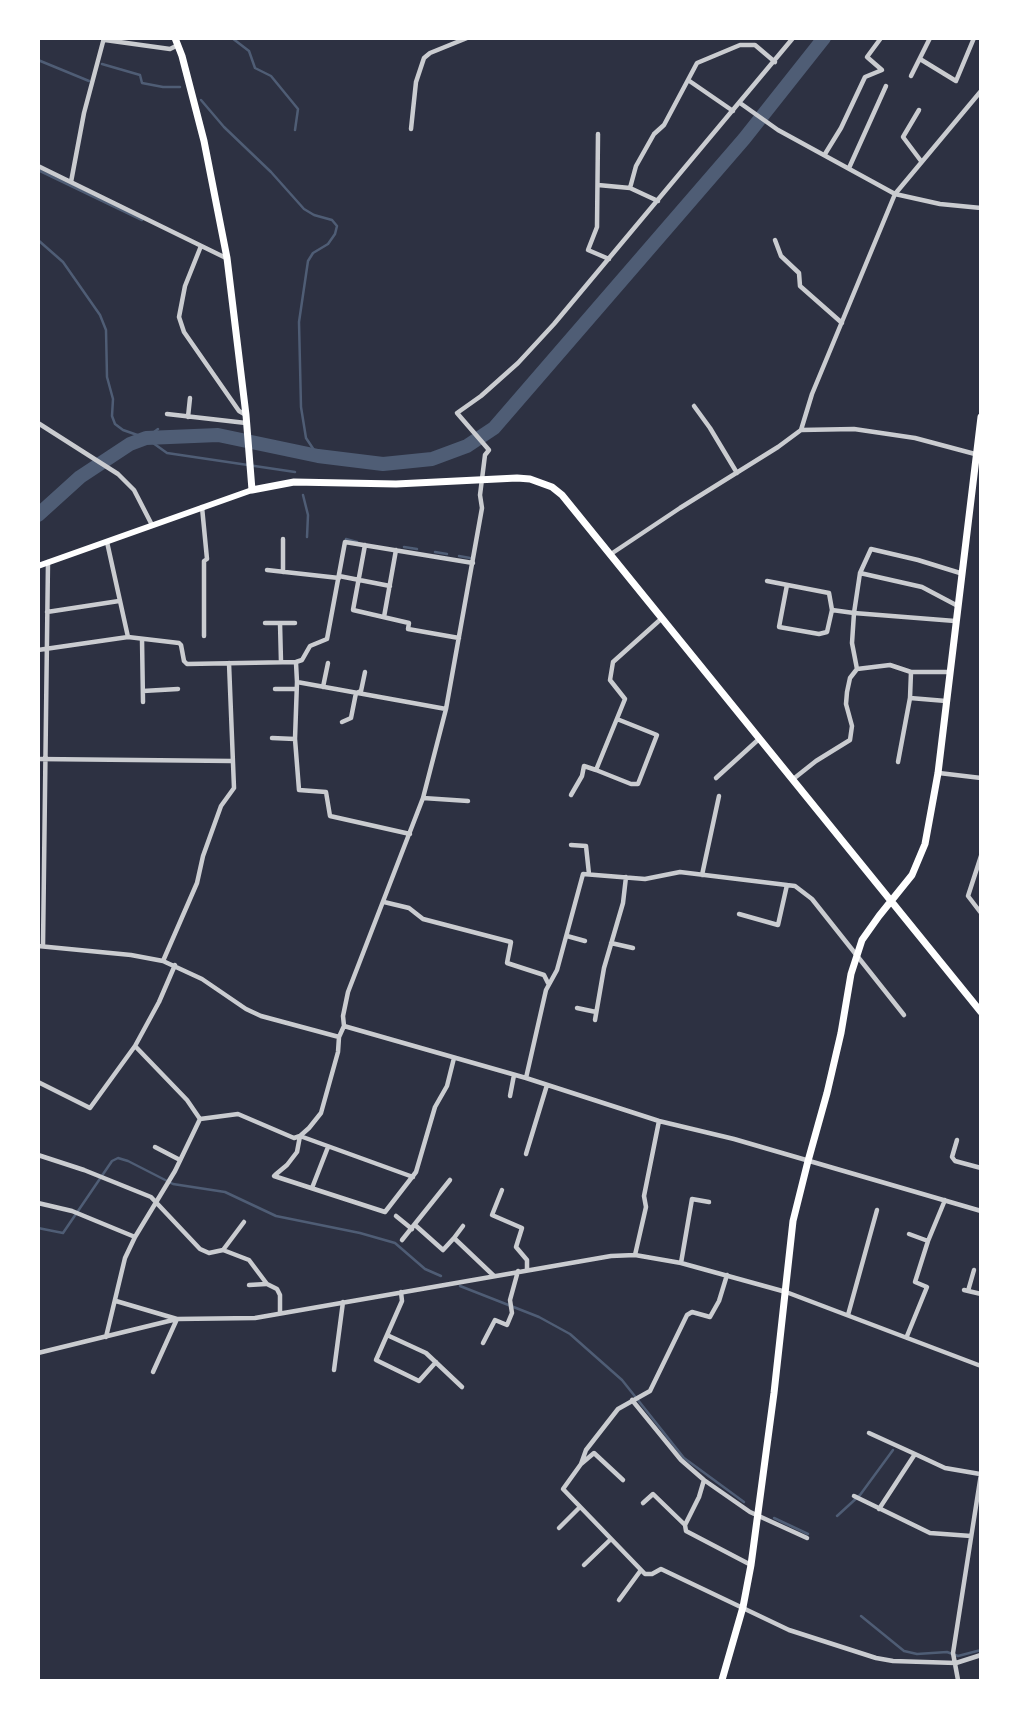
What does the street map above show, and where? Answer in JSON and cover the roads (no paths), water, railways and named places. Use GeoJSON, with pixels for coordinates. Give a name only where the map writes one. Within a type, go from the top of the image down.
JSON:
{"type":"FeatureCollection","features":[{"type":"Feature","properties":{"kind":"main road"},"geometry":{"type":"LineString","coordinates":[[177,42],[207,153],[227,258],[253,490]]}},
{"type":"Feature","properties":{"kind":"main road"},"geometry":{"type":"LineString","coordinates":[[722,1681],[743,1607],[751,1566],[793,1221],[827,1093],[856,955],[871,927],[912,875],[925,844],[938,773],[956,605],[981,417]]}},
{"type":"Feature","properties":{"kind":"main road"},"geometry":{"type":"LineString","coordinates":[[38,566],[253,490],[293,482],[396,484],[530,479],[552,488],[562,495],[981,1012]]}},
{"type":"Feature","properties":{"kind":"street"},"geometry":{"type":"LineString","coordinates":[[411,129],[416,82],[424,58],[467,38]]}},
{"type":"Feature","properties":{"kind":"street"},"geometry":{"type":"LineString","coordinates":[[740,46],[741,38]]}},
{"type":"Feature","properties":{"kind":"street"},"geometry":{"type":"LineString","coordinates":[[454,1058],[447,1086],[435,1107],[413,1177],[384,1212],[274,1176],[288,1165],[297,1152],[300,1136],[321,1113],[338,1052],[339,1037],[345,1026],[343,1016],[348,992],[423,798],[446,709],[482,508],[481,480],[485,456],[489,450],[457,413],[518,363],[554,324],[793,38]]}},
{"type":"Feature","properties":{"kind":"street"},"geometry":{"type":"LineString","coordinates":[[825,154],[841,128],[865,77],[882,70],[867,57],[881,38]]}},
{"type":"Feature","properties":{"kind":"street"},"geometry":{"type":"LineString","coordinates":[[911,76],[930,38]]}},
{"type":"Feature","properties":{"kind":"street"},"geometry":{"type":"LineString","coordinates":[[919,59],[956,82],[974,38]]}},
{"type":"Feature","properties":{"kind":"street"},"geometry":{"type":"LineString","coordinates":[[71,182],[84,113],[104,39],[170,49],[177,42]]}},
{"type":"Feature","properties":{"kind":"street"},"geometry":{"type":"LineString","coordinates":[[630,188],[636,166],[654,134],[664,125],[697,63],[740,46],[755,45],[775,62]]}},
{"type":"Feature","properties":{"kind":"street"},"geometry":{"type":"LineString","coordinates":[[688,80],[733,111]]}},
{"type":"Feature","properties":{"kind":"street"},"geometry":{"type":"LineString","coordinates":[[849,168],[886,86]]}},
{"type":"Feature","properties":{"kind":"street"},"geometry":{"type":"LineString","coordinates":[[801,430],[895,194],[981,91]]}},
{"type":"Feature","properties":{"kind":"street"},"geometry":{"type":"LineString","coordinates":[[740,103],[778,130],[895,194],[940,204],[981,208]]}},
{"type":"Feature","properties":{"kind":"street"},"geometry":{"type":"LineString","coordinates":[[919,110],[903,137],[921,161]]}},
{"type":"Feature","properties":{"kind":"street"},"geometry":{"type":"LineString","coordinates":[[598,134],[597,227],[588,250],[609,259]]}},
{"type":"Feature","properties":{"kind":"street"},"geometry":{"type":"LineString","coordinates":[[38,166],[227,258]]}},
{"type":"Feature","properties":{"kind":"street"},"geometry":{"type":"LineString","coordinates":[[598,185],[630,188],[658,201]]}},
{"type":"Feature","properties":{"kind":"street"},"geometry":{"type":"LineString","coordinates":[[775,240],[782,256],[799,273],[800,286],[842,323]]}},
{"type":"Feature","properties":{"kind":"street"},"geometry":{"type":"LineString","coordinates":[[201,246],[185,286],[179,317],[184,332],[247,419]]}},
{"type":"Feature","properties":{"kind":"street"},"geometry":{"type":"LineString","coordinates":[[188,417],[190,398]]}},
{"type":"Feature","properties":{"kind":"street"},"geometry":{"type":"LineString","coordinates":[[694,406],[737,473]]}},
{"type":"Feature","properties":{"kind":"street"},"geometry":{"type":"LineString","coordinates":[[167,414],[247,419]]}},
{"type":"Feature","properties":{"kind":"street"},"geometry":{"type":"LineString","coordinates":[[38,423],[118,474],[134,490],[152,526]]}},
{"type":"Feature","properties":{"kind":"street"},"geometry":{"type":"LineString","coordinates":[[610,554],[801,430],[854,429],[915,438],[975,454]]}},
{"type":"Feature","properties":{"kind":"street"},"geometry":{"type":"LineString","coordinates":[[202,508],[207,559],[204,561],[204,636]]}},
{"type":"Feature","properties":{"kind":"street"},"geometry":{"type":"LineString","coordinates":[[283,539],[283,572]]}},
{"type":"Feature","properties":{"kind":"street"},"geometry":{"type":"LineString","coordinates":[[107,542],[128,637]]}},
{"type":"Feature","properties":{"kind":"street"},"geometry":{"type":"LineString","coordinates":[[38,650],[128,637],[178,643],[187,664],[296,662],[302,660],[310,646],[327,639],[345,542],[473,563]]}},
{"type":"Feature","properties":{"kind":"street"},"geometry":{"type":"LineString","coordinates":[[365,545],[353,610],[409,622],[408,629],[459,638]]}},
{"type":"Feature","properties":{"kind":"street"},"geometry":{"type":"LineString","coordinates":[[858,669],[852,643],[854,613],[860,573],[871,549],[960,573]]}},
{"type":"Feature","properties":{"kind":"street"},"geometry":{"type":"LineString","coordinates":[[384,617],[396,550]]}},
{"type":"Feature","properties":{"kind":"street"},"geometry":{"type":"LineString","coordinates":[[48,562],[41,946],[163,961],[202,979],[261,1016],[339,1037]]}},
{"type":"Feature","properties":{"kind":"street"},"geometry":{"type":"LineString","coordinates":[[267,570],[359,579],[390,586]]}},
{"type":"Feature","properties":{"kind":"street"},"geometry":{"type":"LineString","coordinates":[[860,573],[922,587],[956,605]]}},
{"type":"Feature","properties":{"kind":"street"},"geometry":{"type":"LineString","coordinates":[[767,581],[829,593],[832,610],[827,632],[819,634],[779,627],[787,585]]}},
{"type":"Feature","properties":{"kind":"street"},"geometry":{"type":"LineString","coordinates":[[47,612],[119,601]]}},
{"type":"Feature","properties":{"kind":"street"},"geometry":{"type":"LineString","coordinates":[[832,610],[955,621]]}},
{"type":"Feature","properties":{"kind":"street"},"geometry":{"type":"LineString","coordinates":[[596,771],[625,699],[610,680],[613,662],[661,619]]}},
{"type":"Feature","properties":{"kind":"street"},"geometry":{"type":"LineString","coordinates":[[265,623],[295,623]]}},
{"type":"Feature","properties":{"kind":"street"},"geometry":{"type":"LineString","coordinates":[[280,623],[281,662]]}},
{"type":"Feature","properties":{"kind":"street"},"geometry":{"type":"LineString","coordinates":[[142,639],[143,702]]}},
{"type":"Feature","properties":{"kind":"street"},"geometry":{"type":"LineString","coordinates":[[296,662],[295,739],[299,790],[326,792],[330,816],[410,834]]}},
{"type":"Feature","properties":{"kind":"street"},"geometry":{"type":"LineString","coordinates":[[163,961],[197,883],[203,856],[221,806],[234,788],[229,663]]}},
{"type":"Feature","properties":{"kind":"street"},"geometry":{"type":"LineString","coordinates":[[323,687],[328,663]]}},
{"type":"Feature","properties":{"kind":"street"},"geometry":{"type":"LineString","coordinates":[[792,780],[850,740],[852,726],[846,704],[850,678],[858,669],[890,665],[911,673],[949,672]]}},
{"type":"Feature","properties":{"kind":"street"},"geometry":{"type":"LineString","coordinates":[[356,693],[361,691],[365,671]]}},
{"type":"Feature","properties":{"kind":"street"},"geometry":{"type":"LineString","coordinates":[[898,762],[910,698],[911,673]]}},
{"type":"Feature","properties":{"kind":"street"},"geometry":{"type":"LineString","coordinates":[[297,682],[446,709]]}},
{"type":"Feature","properties":{"kind":"street"},"geometry":{"type":"LineString","coordinates":[[275,690],[296,689]]}},
{"type":"Feature","properties":{"kind":"street"},"geometry":{"type":"LineString","coordinates":[[143,691],[178,690]]}},
{"type":"Feature","properties":{"kind":"street"},"geometry":{"type":"LineString","coordinates":[[342,722],[351,718],[356,693]]}},
{"type":"Feature","properties":{"kind":"street"},"geometry":{"type":"LineString","coordinates":[[910,698],[946,701]]}},
{"type":"Feature","properties":{"kind":"street"},"geometry":{"type":"LineString","coordinates":[[570,795],[582,776],[584,766],[631,784],[638,784],[657,735],[617,719]]}},
{"type":"Feature","properties":{"kind":"street"},"geometry":{"type":"LineString","coordinates":[[272,738],[295,739]]}},
{"type":"Feature","properties":{"kind":"street"},"geometry":{"type":"LineString","coordinates":[[716,778],[759,739]]}},
{"type":"Feature","properties":{"kind":"street"},"geometry":{"type":"LineString","coordinates":[[38,759],[232,761]]}},
{"type":"Feature","properties":{"kind":"street"},"geometry":{"type":"LineString","coordinates":[[938,773],[981,778]]}},
{"type":"Feature","properties":{"kind":"street"},"geometry":{"type":"LineString","coordinates":[[702,875],[719,796]]}},
{"type":"Feature","properties":{"kind":"street"},"geometry":{"type":"LineString","coordinates":[[423,798],[468,802]]}},
{"type":"Feature","properties":{"kind":"street"},"geometry":{"type":"LineString","coordinates":[[571,845],[586,846],[589,874]]}},
{"type":"Feature","properties":{"kind":"street"},"geometry":{"type":"LineString","coordinates":[[981,856],[968,896],[981,912]]}},
{"type":"Feature","properties":{"kind":"street"},"geometry":{"type":"LineString","coordinates":[[526,1078],[548,983],[557,970],[583,874],[645,879],[680,872],[787,885],[803,891],[904,1015]]}},
{"type":"Feature","properties":{"kind":"street"},"geometry":{"type":"LineString","coordinates":[[595,1020],[611,943],[623,903],[625,877]]}},
{"type":"Feature","properties":{"kind":"street"},"geometry":{"type":"LineString","coordinates":[[739,914],[778,925],[787,885]]}},
{"type":"Feature","properties":{"kind":"street"},"geometry":{"type":"LineString","coordinates":[[384,902],[409,908],[423,919],[511,942],[507,963],[544,975],[548,983]]}},
{"type":"Feature","properties":{"kind":"street"},"geometry":{"type":"LineString","coordinates":[[567,936],[585,941]]}},
{"type":"Feature","properties":{"kind":"street"},"geometry":{"type":"LineString","coordinates":[[611,943],[632,948]]}},
{"type":"Feature","properties":{"kind":"street"},"geometry":{"type":"LineString","coordinates":[[38,1082],[90,1108],[135,1046],[175,965]]}},
{"type":"Feature","properties":{"kind":"street"},"geometry":{"type":"LineString","coordinates":[[577,1008],[596,1012]]}},
{"type":"Feature","properties":{"kind":"street"},"geometry":{"type":"LineString","coordinates":[[345,1026],[526,1078],[659,1121],[981,1211]]}},
{"type":"Feature","properties":{"kind":"street"},"geometry":{"type":"LineString","coordinates":[[135,1046],[187,1100],[200,1119]]}},
{"type":"Feature","properties":{"kind":"street"},"geometry":{"type":"LineString","coordinates":[[510,1096],[514,1075]]}},
{"type":"Feature","properties":{"kind":"street"},"geometry":{"type":"LineString","coordinates":[[526,1154],[547,1085]]}},
{"type":"Feature","properties":{"kind":"street"},"geometry":{"type":"LineString","coordinates":[[200,1119],[238,1114],[288,1137],[300,1136],[413,1177]]}},
{"type":"Feature","properties":{"kind":"street"},"geometry":{"type":"LineString","coordinates":[[106,1337],[125,1258],[200,1119]]}},
{"type":"Feature","properties":{"kind":"street"},"geometry":{"type":"LineString","coordinates":[[635,1255],[646,1208],[645,1196],[659,1121]]}},
{"type":"Feature","properties":{"kind":"street"},"geometry":{"type":"LineString","coordinates":[[957,1140],[952,1157],[955,1161],[981,1168]]}},
{"type":"Feature","properties":{"kind":"street"},"geometry":{"type":"LineString","coordinates":[[155,1147],[180,1160]]}},
{"type":"Feature","properties":{"kind":"street"},"geometry":{"type":"LineString","coordinates":[[312,1188],[328,1147]]}},
{"type":"Feature","properties":{"kind":"street"},"geometry":{"type":"LineString","coordinates":[[38,1155],[97,1175],[156,1202],[200,1249],[209,1253],[223,1250],[249,1260],[267,1284]]}},
{"type":"Feature","properties":{"kind":"street"},"geometry":{"type":"LineString","coordinates":[[402,1240],[450,1180]]}},
{"type":"Feature","properties":{"kind":"street"},"geometry":{"type":"LineString","coordinates":[[502,1190],[492,1215],[522,1228],[516,1247],[527,1260],[527,1270]]}},
{"type":"Feature","properties":{"kind":"street"},"geometry":{"type":"LineString","coordinates":[[681,1263],[692,1199],[709,1202]]}},
{"type":"Feature","properties":{"kind":"street"},"geometry":{"type":"LineString","coordinates":[[907,1336],[927,1287],[915,1282],[945,1200]]}},
{"type":"Feature","properties":{"kind":"street"},"geometry":{"type":"LineString","coordinates":[[38,1203],[81,1214],[135,1237]]}},
{"type":"Feature","properties":{"kind":"street"},"geometry":{"type":"LineString","coordinates":[[848,1315],[877,1210]]}},
{"type":"Feature","properties":{"kind":"street"},"geometry":{"type":"LineString","coordinates":[[396,1216],[443,1250],[463,1226]]}},
{"type":"Feature","properties":{"kind":"street"},"geometry":{"type":"LineString","coordinates":[[223,1250],[244,1222]]}},
{"type":"Feature","properties":{"kind":"street"},"geometry":{"type":"LineString","coordinates":[[909,1234],[928,1241]]}},
{"type":"Feature","properties":{"kind":"street"},"geometry":{"type":"LineString","coordinates":[[453,1238],[494,1276]]}},
{"type":"Feature","properties":{"kind":"street"},"geometry":{"type":"LineString","coordinates":[[38,1353],[177,1319],[232,1320],[611,1256],[635,1255],[681,1263],[786,1292],[981,1366]]}},
{"type":"Feature","properties":{"kind":"street"},"geometry":{"type":"LineString","coordinates":[[974,1270],[966,1291],[981,1294]]}},
{"type":"Feature","properties":{"kind":"street"},"geometry":{"type":"LineString","coordinates":[[483,1343],[495,1320],[506,1325],[512,1313],[510,1300],[518,1272]]}},
{"type":"Feature","properties":{"kind":"street"},"geometry":{"type":"LineString","coordinates":[[727,1275],[719,1301],[710,1317],[692,1312],[687,1315],[650,1391],[618,1409],[586,1450],[563,1489],[645,1574],[661,1569],[789,1630],[876,1658],[893,1661],[981,1655]]}},
{"type":"Feature","properties":{"kind":"street"},"geometry":{"type":"LineString","coordinates":[[249,1284],[267,1284],[277,1289],[280,1294],[280,1312]]}},
{"type":"Feature","properties":{"kind":"street"},"geometry":{"type":"LineString","coordinates":[[401,1292],[402,1301],[376,1360],[419,1381],[436,1362]]}},
{"type":"Feature","properties":{"kind":"street"},"geometry":{"type":"LineString","coordinates":[[116,1301],[177,1319]]}},
{"type":"Feature","properties":{"kind":"street"},"geometry":{"type":"LineString","coordinates":[[334,1370],[343,1302]]}},
{"type":"Feature","properties":{"kind":"street"},"geometry":{"type":"LineString","coordinates":[[153,1372],[177,1319]]}},
{"type":"Feature","properties":{"kind":"street"},"geometry":{"type":"LineString","coordinates":[[387,1335],[426,1353],[463,1387]]}},
{"type":"Feature","properties":{"kind":"street"},"geometry":{"type":"LineString","coordinates":[[632,1400],[681,1460],[704,1480],[758,1516],[807,1538]]}},
{"type":"Feature","properties":{"kind":"street"},"geometry":{"type":"LineString","coordinates":[[869,1433],[945,1468],[981,1474],[954,1658],[958,1681]]}},
{"type":"Feature","properties":{"kind":"street"},"geometry":{"type":"LineString","coordinates":[[580,1464],[594,1452],[623,1480]]}},
{"type":"Feature","properties":{"kind":"street"},"geometry":{"type":"LineString","coordinates":[[878,1509],[915,1454]]}},
{"type":"Feature","properties":{"kind":"street"},"geometry":{"type":"LineString","coordinates":[[704,1480],[685,1525],[686,1531],[751,1566]]}},
{"type":"Feature","properties":{"kind":"street"},"geometry":{"type":"LineString","coordinates":[[643,1503],[653,1494],[685,1525]]}},
{"type":"Feature","properties":{"kind":"street"},"geometry":{"type":"LineString","coordinates":[[856,1498],[930,1533],[971,1536]]}},
{"type":"Feature","properties":{"kind":"street"},"geometry":{"type":"LineString","coordinates":[[559,1528],[580,1507]]}},
{"type":"Feature","properties":{"kind":"street"},"geometry":{"type":"LineString","coordinates":[[584,1565],[611,1539]]}},
{"type":"Feature","properties":{"kind":"street"},"geometry":{"type":"LineString","coordinates":[[619,1600],[641,1570]]}},
{"type":"Feature","properties":{"kind":"waterway"},"geometry":{"type":"LineString","coordinates":[[232,38],[249,51],[255,68],[271,76],[298,109],[295,130]]}},
{"type":"Feature","properties":{"kind":"waterway"},"geometry":{"type":"LineString","coordinates":[[38,515],[80,477],[130,444],[146,438],[218,435],[318,456],[383,464],[432,459],[467,446],[494,428],[744,139],[824,38]]}},
{"type":"Feature","properties":{"kind":"waterway"},"geometry":{"type":"LineString","coordinates":[[38,60],[89,81]]}},
{"type":"Feature","properties":{"kind":"waterway"},"geometry":{"type":"LineString","coordinates":[[102,64],[140,75],[142,83],[180,87]]}},
{"type":"Feature","properties":{"kind":"waterway"},"geometry":{"type":"LineString","coordinates":[[201,100],[304,209],[332,220],[337,226],[328,244],[313,253],[308,261],[299,322],[301,407],[306,438],[318,456]]}},
{"type":"Feature","properties":{"kind":"waterway"},"geometry":{"type":"LineString","coordinates":[[38,170],[142,220]]}},
{"type":"Feature","properties":{"kind":"waterway"},"geometry":{"type":"LineString","coordinates":[[38,240],[63,262],[100,315],[106,330],[107,377],[113,399],[112,416],[115,424],[123,430],[146,438]]}},
{"type":"Feature","properties":{"kind":"waterway"},"geometry":{"type":"LineString","coordinates":[[158,429],[146,438],[167,453],[295,472]]}},
{"type":"Feature","properties":{"kind":"waterway"},"geometry":{"type":"LineString","coordinates":[[303,495],[308,515],[307,537]]}},
{"type":"Feature","properties":{"kind":"waterway"},"geometry":{"type":"LineString","coordinates":[[346,539],[357,542]]}},
{"type":"Feature","properties":{"kind":"waterway"},"geometry":{"type":"LineString","coordinates":[[404,547],[417,549]]}},
{"type":"Feature","properties":{"kind":"waterway"},"geometry":{"type":"LineString","coordinates":[[435,552],[447,554]]}},
{"type":"Feature","properties":{"kind":"waterway"},"geometry":{"type":"LineString","coordinates":[[459,556],[470,558]]}},
{"type":"Feature","properties":{"kind":"waterway"},"geometry":{"type":"LineString","coordinates":[[38,1228],[63,1233],[112,1161],[118,1158],[173,1184],[225,1192],[276,1216],[395,1243],[425,1269],[441,1276]]}},
{"type":"Feature","properties":{"kind":"waterway"},"geometry":{"type":"LineString","coordinates":[[460,1286],[539,1317],[570,1334],[622,1380],[684,1458],[744,1502]]}},
{"type":"Feature","properties":{"kind":"waterway"},"geometry":{"type":"LineString","coordinates":[[837,1516],[860,1495],[893,1450]]}},
{"type":"Feature","properties":{"kind":"waterway"},"geometry":{"type":"LineString","coordinates":[[774,1518],[808,1534]]}},
{"type":"Feature","properties":{"kind":"waterway"},"geometry":{"type":"LineString","coordinates":[[861,1616],[904,1651],[917,1654],[947,1652],[958,1656],[981,1650]]}}]}
